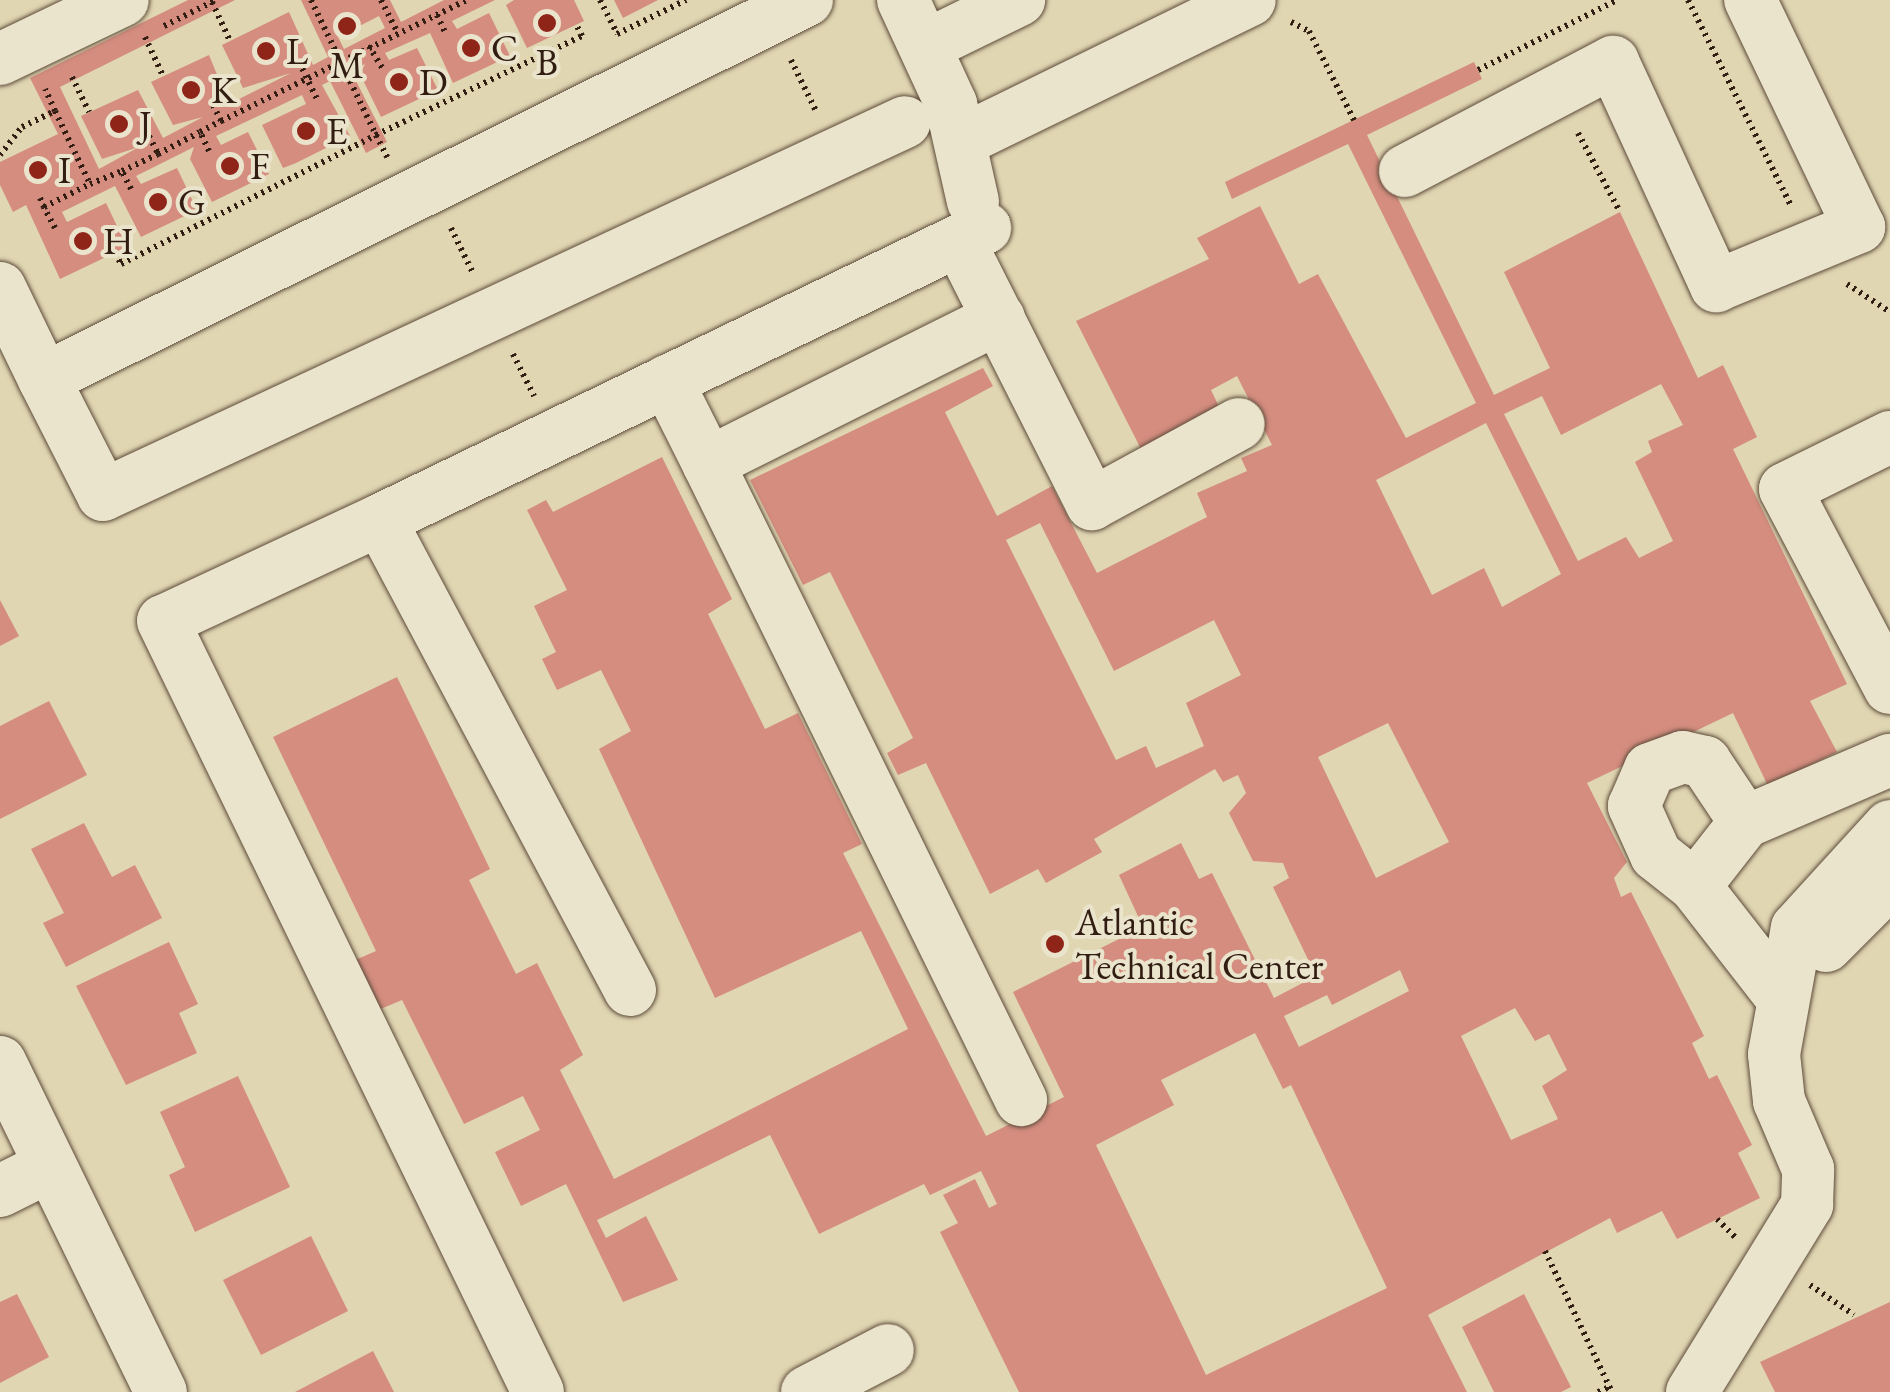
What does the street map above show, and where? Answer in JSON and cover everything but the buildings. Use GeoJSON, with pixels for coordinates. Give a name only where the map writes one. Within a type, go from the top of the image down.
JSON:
{"type":"FeatureCollection","features":[{"type":"Feature","properties":{"kind":"street"},"geometry":{"type":"LineString","coordinates":[[1019,0],[914,23],[963,140],[972,224],[999,318],[1092,504],[1239,424]]}},
{"type":"Feature","properties":{"kind":"street"},"geometry":{"type":"LineString","coordinates":[[963,140],[1250,0]]}},
{"type":"Feature","properties":{"kind":"street"},"geometry":{"type":"LineString","coordinates":[[1406,171],[1614,62],[1716,286],[1874,240],[1750,0]]}},
{"type":"Feature","properties":{"kind":"street"},"geometry":{"type":"LineString","coordinates":[[44,379],[789,9]]}},
{"type":"Feature","properties":{"kind":"street"},"geometry":{"type":"LineString","coordinates":[[0,59],[134,18]]}},
{"type":"Feature","properties":{"kind":"street"},"geometry":{"type":"LineString","coordinates":[[0,288],[103,495],[905,122]]}},
{"type":"Feature","properties":{"kind":"street"},"geometry":{"type":"LineString","coordinates":[[538,1392],[163,621],[667,382],[972,224]]}},
{"type":"Feature","properties":{"kind":"street"},"geometry":{"type":"LineString","coordinates":[[708,463],[999,318]]}},
{"type":"Feature","properties":{"kind":"street"},"geometry":{"type":"LineString","coordinates":[[667,382],[1022,1100]]}},
{"type":"Feature","properties":{"kind":"street"},"geometry":{"type":"LineString","coordinates":[[1890,437],[1785,489],[1870,605],[1890,688]]}},
{"type":"Feature","properties":{"kind":"street"},"geometry":{"type":"LineString","coordinates":[[380,520],[630,990]]}},
{"type":"Feature","properties":{"kind":"street"},"geometry":{"type":"LineString","coordinates":[[1746,822],[1705,762],[1682,757],[1650,769],[1634,806],[1656,855],[1694,886],[1786,978]]}},
{"type":"Feature","properties":{"kind":"street"},"geometry":{"type":"LineString","coordinates":[[1694,886],[1746,822],[1890,760]]}},
{"type":"Feature","properties":{"kind":"street"},"geometry":{"type":"LineString","coordinates":[[1714,1380],[1807,1205],[1808,1169],[1779,1101],[1786,978],[1797,928],[1890,826]]}},
{"type":"Feature","properties":{"kind":"street"},"geometry":{"type":"LineString","coordinates":[[1786,978],[1828,945],[1890,882]]}},
{"type":"Feature","properties":{"kind":"street"},"geometry":{"type":"LineString","coordinates":[[0,1062],[161,1392]]}},
{"type":"Feature","properties":{"kind":"street"},"geometry":{"type":"LineString","coordinates":[[0,1191],[50,1166]]}},
{"type":"Feature","properties":{"kind":"street"},"geometry":{"type":"LineString","coordinates":[[807,1392],[888,1350]]}},
{"type":"Feature","properties":{"kind":"path"},"geometry":{"type":"LineString","coordinates":[[311,0],[321,11],[376,134]]}},
{"type":"Feature","properties":{"kind":"path"},"geometry":{"type":"LineString","coordinates":[[381,0],[397,32]]}},
{"type":"Feature","properties":{"kind":"path"},"geometry":{"type":"LineString","coordinates":[[44,207],[467,0]]}},
{"type":"Feature","properties":{"kind":"path"},"geometry":{"type":"LineString","coordinates":[[600,0],[617,34],[686,0]]}},
{"type":"Feature","properties":{"kind":"path"},"geometry":{"type":"LineString","coordinates":[[1250,0],[1309,31],[1354,120]]}},
{"type":"Feature","properties":{"kind":"path"},"geometry":{"type":"LineString","coordinates":[[1478,70],[1618,0]]}},
{"type":"Feature","properties":{"kind":"path"},"geometry":{"type":"LineString","coordinates":[[212,2],[230,41]]}},
{"type":"Feature","properties":{"kind":"path"},"geometry":{"type":"LineString","coordinates":[[789,9],[837,154]]}},
{"type":"Feature","properties":{"kind":"path"},"geometry":{"type":"LineString","coordinates":[[437,15],[446,34]]}},
{"type":"Feature","properties":{"kind":"path"},"geometry":{"type":"LineString","coordinates":[[134,18],[164,76]]}},
{"type":"Feature","properties":{"kind":"path"},"geometry":{"type":"LineString","coordinates":[[114,253],[121,264],[376,134],[582,36],[576,24]]}},
{"type":"Feature","properties":{"kind":"path"},"geometry":{"type":"LineString","coordinates":[[370,46],[382,68]]}},
{"type":"Feature","properties":{"kind":"path"},"geometry":{"type":"LineString","coordinates":[[500,60],[507,73]]}},
{"type":"Feature","properties":{"kind":"path"},"geometry":{"type":"LineString","coordinates":[[299,62],[317,98]]}},
{"type":"Feature","properties":{"kind":"path"},"geometry":{"type":"LineString","coordinates":[[70,72],[90,112]]}},
{"type":"Feature","properties":{"kind":"path"},"geometry":{"type":"LineString","coordinates":[[1557,92],[1620,212]]}},
{"type":"Feature","properties":{"kind":"path"},"geometry":{"type":"LineString","coordinates":[[425,96],[431,108]]}},
{"type":"Feature","properties":{"kind":"path"},"geometry":{"type":"LineString","coordinates":[[214,106],[221,121]]}},
{"type":"Feature","properties":{"kind":"path"},"geometry":{"type":"LineString","coordinates":[[56,111],[90,184]]}},
{"type":"Feature","properties":{"kind":"path"},"geometry":{"type":"LineString","coordinates":[[200,132],[209,150]]}},
{"type":"Feature","properties":{"kind":"path"},"geometry":{"type":"LineString","coordinates":[[149,136],[158,154]]}},
{"type":"Feature","properties":{"kind":"path"},"geometry":{"type":"LineString","coordinates":[[1,158],[14,147]]}},
{"type":"Feature","properties":{"kind":"path"},"geometry":{"type":"LineString","coordinates":[[296,163],[302,174]]}},
{"type":"Feature","properties":{"kind":"path"},"geometry":{"type":"LineString","coordinates":[[122,171],[131,189]]}},
{"type":"Feature","properties":{"kind":"path"},"geometry":{"type":"LineString","coordinates":[[259,179],[265,191]]}},
{"type":"Feature","properties":{"kind":"path"},"geometry":{"type":"LineString","coordinates":[[40,198],[55,228]]}},
{"type":"Feature","properties":{"kind":"path"},"geometry":{"type":"LineString","coordinates":[[185,216],[191,227]]}},
{"type":"Feature","properties":{"kind":"path"},"geometry":{"type":"LineString","coordinates":[[1544,1251],[1610,1389],[1598,1392]]}},
{"type":"Feature","properties":{"kind":"path"},"geometry":{"type":"LineString","coordinates":[[1778,1264],[1854,1316]]}},
{"type":"Feature","properties":{"kind":"place","name":"B"},"geometry":{"type":"Point","coordinates":[547,23]}},
{"type":"Feature","properties":{"kind":"place","name":"M"},"geometry":{"type":"Point","coordinates":[347,26]}},
{"type":"Feature","properties":{"kind":"place","name":"C"},"geometry":{"type":"Point","coordinates":[471,48]}},
{"type":"Feature","properties":{"kind":"place","name":"L"},"geometry":{"type":"Point","coordinates":[266,51]}},
{"type":"Feature","properties":{"kind":"place","name":"D"},"geometry":{"type":"Point","coordinates":[399,82]}},
{"type":"Feature","properties":{"kind":"place","name":"K"},"geometry":{"type":"Point","coordinates":[191,90]}},
{"type":"Feature","properties":{"kind":"place","name":"J"},"geometry":{"type":"Point","coordinates":[119,124]}},
{"type":"Feature","properties":{"kind":"place","name":"E"},"geometry":{"type":"Point","coordinates":[306,131]}},
{"type":"Feature","properties":{"kind":"place","name":"F"},"geometry":{"type":"Point","coordinates":[230,166]}},
{"type":"Feature","properties":{"kind":"place","name":"I"},"geometry":{"type":"Point","coordinates":[38,170]}},
{"type":"Feature","properties":{"kind":"place","name":"G"},"geometry":{"type":"Point","coordinates":[158,202]}},
{"type":"Feature","properties":{"kind":"place","name":"H"},"geometry":{"type":"Point","coordinates":[83,241]}},
{"type":"Feature","properties":{"kind":"place","name":"Atlantic Technical Center"},"geometry":{"type":"Point","coordinates":[1055,944]}}]}
